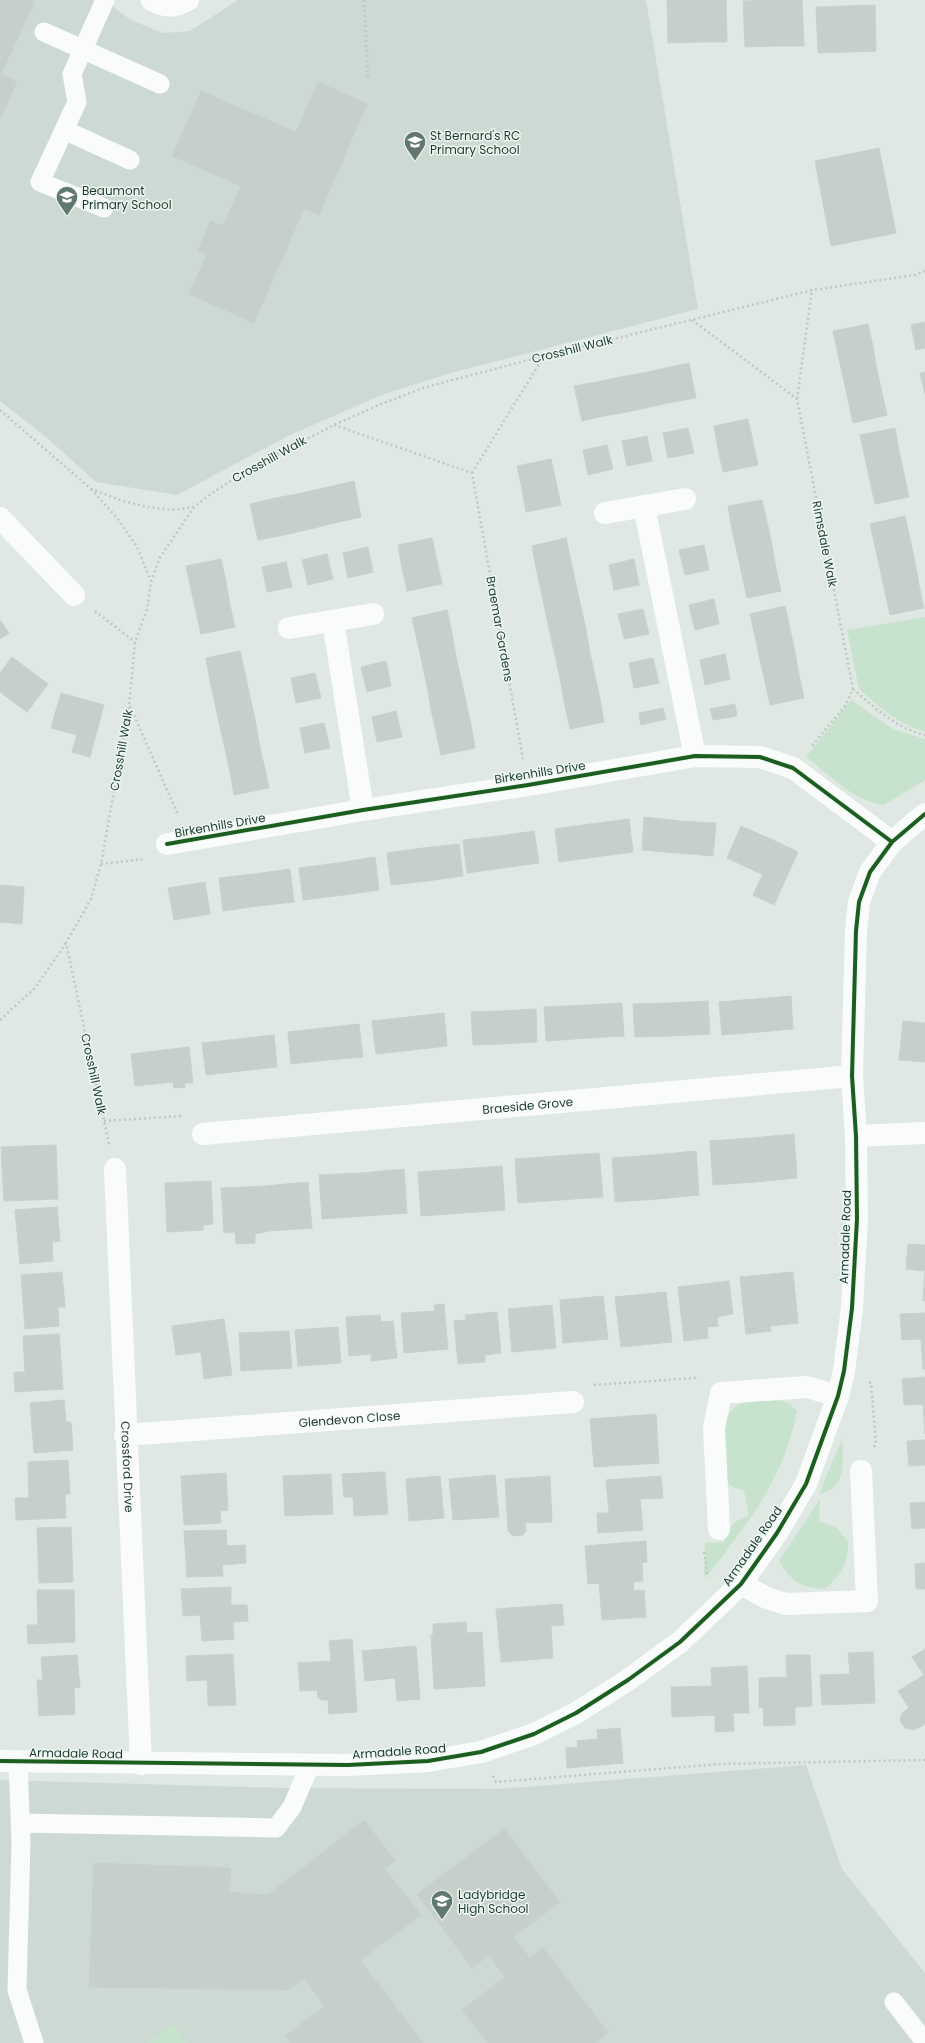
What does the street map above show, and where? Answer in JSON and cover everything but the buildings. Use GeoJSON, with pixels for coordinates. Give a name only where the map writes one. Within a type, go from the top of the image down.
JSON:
{"type":"FeatureCollection","features":[{"type":"Feature","properties":{"kind":"street"},"geometry":{"type":"LineString","coordinates":[[152,0],[163,6],[180,4],[188,0]]}},
{"type":"Feature","properties":{"kind":"street"},"geometry":{"type":"LineString","coordinates":[[605,513],[685,499]]}},
{"type":"Feature","properties":{"kind":"street"},"geometry":{"type":"LineString","coordinates":[[644,506],[695,756]]}},
{"type":"Feature","properties":{"kind":"street"},"geometry":{"type":"LineString","coordinates":[[0,518],[74,595]]}},
{"type":"Feature","properties":{"kind":"street"},"geometry":{"type":"LineString","coordinates":[[289,628],[373,614]]}},
{"type":"Feature","properties":{"kind":"street"},"geometry":{"type":"LineString","coordinates":[[333,621],[363,810]]}},
{"type":"Feature","properties":{"kind":"street","name":"Birkenhills Drive"},"geometry":{"type":"LineString","coordinates":[[167,844],[363,810],[528,785],[695,756],[760,757],[793,768],[892,842]]}},
{"type":"Feature","properties":{"kind":"street","name":"Armadale Road"},"geometry":{"type":"LineString","coordinates":[[9,1761],[141,1764],[310,1765],[428,1761],[480,1752],[534,1734],[576,1712],[628,1680],[680,1642],[713,1613],[741,1584],[777,1533],[806,1484],[838,1396],[844,1371],[852,1308],[857,1219],[856,1136],[852,1076],[856,931],[859,902],[870,872],[892,842],[925,814]]}},
{"type":"Feature","properties":{"kind":"street","name":"Braeside Grove"},"geometry":{"type":"LineString","coordinates":[[203,1134],[852,1076]]}},
{"type":"Feature","properties":{"kind":"street"},"geometry":{"type":"LineString","coordinates":[[856,1136],[925,1133]]}},
{"type":"Feature","properties":{"kind":"street","name":"Crossford Drive"},"geometry":{"type":"LineString","coordinates":[[115,1169],[125,1435],[141,1764]]}},
{"type":"Feature","properties":{"kind":"street"},"geometry":{"type":"LineString","coordinates":[[720,1529],[714,1428],[721,1393],[807,1387],[838,1396]]}},
{"type":"Feature","properties":{"kind":"street","name":"Glendevon Close"},"geometry":{"type":"LineString","coordinates":[[125,1435],[573,1402]]}},
{"type":"Feature","properties":{"kind":"street","name":"Armadale Road"},"geometry":{"type":"LineString","coordinates":[[741,1584],[767,1598],[786,1604],[867,1601],[861,1470]]}},
{"type":"Feature","properties":{"kind":"lane"},"geometry":{"type":"LineString","coordinates":[[104,208],[40,182],[77,102],[72,74],[105,0]]}},
{"type":"Feature","properties":{"kind":"lane"},"geometry":{"type":"LineString","coordinates":[[44,32],[160,84]]}},
{"type":"Feature","properties":{"kind":"lane"},"geometry":{"type":"LineString","coordinates":[[64,130],[130,160]]}},
{"type":"Feature","properties":{"kind":"lane"},"geometry":{"type":"LineString","coordinates":[[9,1761],[20,1823],[18,1990],[34,2043]]}},
{"type":"Feature","properties":{"kind":"lane"},"geometry":{"type":"LineString","coordinates":[[20,1823],[276,1828],[292,1807],[310,1765]]}},
{"type":"Feature","properties":{"kind":"lane"},"geometry":{"type":"LineString","coordinates":[[894,2002],[925,2042]]}},
{"type":"Feature","properties":{"kind":"path"},"geometry":{"type":"LineString","coordinates":[[364,0],[368,78]]}},
{"type":"Feature","properties":{"kind":"path"},"geometry":{"type":"LineString","coordinates":[[691,320],[797,399]]}},
{"type":"Feature","properties":{"kind":"path"},"geometry":{"type":"LineString","coordinates":[[334,425],[472,473],[544,356]]}},
{"type":"Feature","properties":{"kind":"path"},"geometry":{"type":"LineString","coordinates":[[0,415],[1,411],[90,489],[118,519],[133,542],[151,582]]}},
{"type":"Feature","properties":{"kind":"path"},"geometry":{"type":"LineString","coordinates":[[90,489],[123,501],[148,507],[172,510],[194,507]]}},
{"type":"Feature","properties":{"kind":"path"},"geometry":{"type":"LineString","coordinates":[[74,595],[135,642]]}},
{"type":"Feature","properties":{"kind":"path"},"geometry":{"type":"LineString","coordinates":[[793,768],[845,706],[853,689],[878,710],[911,732],[925,735]]}},
{"type":"Feature","properties":{"kind":"path"},"geometry":{"type":"LineString","coordinates":[[129,706],[189,840]]}},
{"type":"Feature","properties":{"kind":"path"},"geometry":{"type":"LineString","coordinates":[[101,864],[153,858],[167,844]]}},
{"type":"Feature","properties":{"kind":"path"},"geometry":{"type":"LineString","coordinates":[[0,1020],[35,988],[66,943]]}},
{"type":"Feature","properties":{"kind":"path"},"geometry":{"type":"LineString","coordinates":[[104,1121],[186,1116],[203,1134]]}},
{"type":"Feature","properties":{"kind":"path"},"geometry":{"type":"LineString","coordinates":[[844,1371],[871,1383],[876,1444],[861,1470]]}},
{"type":"Feature","properties":{"kind":"path"},"geometry":{"type":"LineString","coordinates":[[573,1402],[587,1386],[695,1378],[721,1393]]}},
{"type":"Feature","properties":{"kind":"path"},"geometry":{"type":"LineString","coordinates":[[713,1613],[704,1551],[720,1529]]}},
{"type":"Feature","properties":{"kind":"path"},"geometry":{"type":"LineString","coordinates":[[480,1752],[496,1782],[720,1764],[925,1760]]}},
{"type":"Feature","properties":{"kind":"shaded area","name":"St Bernard's RC Primary School"},"geometry":{"type":"Polygon","coordinates":[[[0,0],[104,0],[131,20],[163,33],[190,31],[238,0],[646,0],[698,309],[451,373],[384,394],[288,436],[177,495],[96,482],[46,437],[0,401],[0,0]]]}},
{"type":"Feature","properties":{"kind":"shaded area","name":"Ladybridge High School"},"geometry":{"type":"Polygon","coordinates":[[[806,1765],[842,1869],[925,1973],[925,2043],[0,2043],[0,1780],[287,1788],[498,1789],[806,1765]]]}},
{"type":"Feature","properties":{"kind":"green space"},"geometry":{"type":"Polygon","coordinates":[[[925,617],[925,731],[907,725],[898,720],[859,689],[847,630],[925,617]]]}},
{"type":"Feature","properties":{"kind":"green space"},"geometry":{"type":"Polygon","coordinates":[[[851,700],[893,729],[925,739],[925,780],[884,805],[873,803],[852,793],[806,757],[851,700]]]}},
{"type":"Feature","properties":{"kind":"green space"},"geometry":{"type":"Polygon","coordinates":[[[775,1399],[789,1403],[797,1411],[793,1430],[781,1464],[755,1512],[723,1556],[704,1578],[705,1543],[724,1542],[732,1525],[735,1522],[749,1516],[744,1490],[731,1486],[726,1479],[724,1472],[722,1433],[725,1422],[731,1410],[744,1402],[775,1399]]]}},
{"type":"Feature","properties":{"kind":"green space"},"geometry":{"type":"Polygon","coordinates":[[[842,1439],[843,1464],[839,1480],[828,1492],[819,1494],[842,1439]]]}},
{"type":"Feature","properties":{"kind":"green space"},"geometry":{"type":"Polygon","coordinates":[[[820,1499],[819,1521],[837,1528],[848,1541],[847,1557],[843,1568],[825,1589],[803,1585],[793,1579],[779,1561],[820,1499]]]}},
{"type":"Feature","properties":{"kind":"green space"},"geometry":{"type":"Polygon","coordinates":[[[172,2024],[186,2043],[148,2043],[172,2024]]]}},
{"type":"Feature","properties":{"kind":"cycle path"},"geometry":{"type":"LineString","coordinates":[[167,844],[363,810],[528,785],[695,756],[760,757],[793,768],[892,842]]}},
{"type":"Feature","properties":{"kind":"cycle path"},"geometry":{"type":"LineString","coordinates":[[0,1761],[348,1765],[428,1761],[481,1752],[534,1734],[576,1713],[628,1680],[680,1642],[741,1584],[777,1533],[806,1484],[838,1396],[844,1371],[852,1308],[857,1219],[856,1136],[852,1076],[856,931],[859,902],[870,872],[892,842],[925,814]]}},
{"type":"Feature","properties":{"kind":"place","name":"St Bernard's RC Primary School"},"geometry":{"type":"Point","coordinates":[415,162]}},
{"type":"Feature","properties":{"kind":"place","name":"Beaumont Primary School"},"geometry":{"type":"Point","coordinates":[67,216]}},
{"type":"Feature","properties":{"kind":"place","name":"Ladybridge High School"},"geometry":{"type":"Point","coordinates":[442,1920]}}]}
